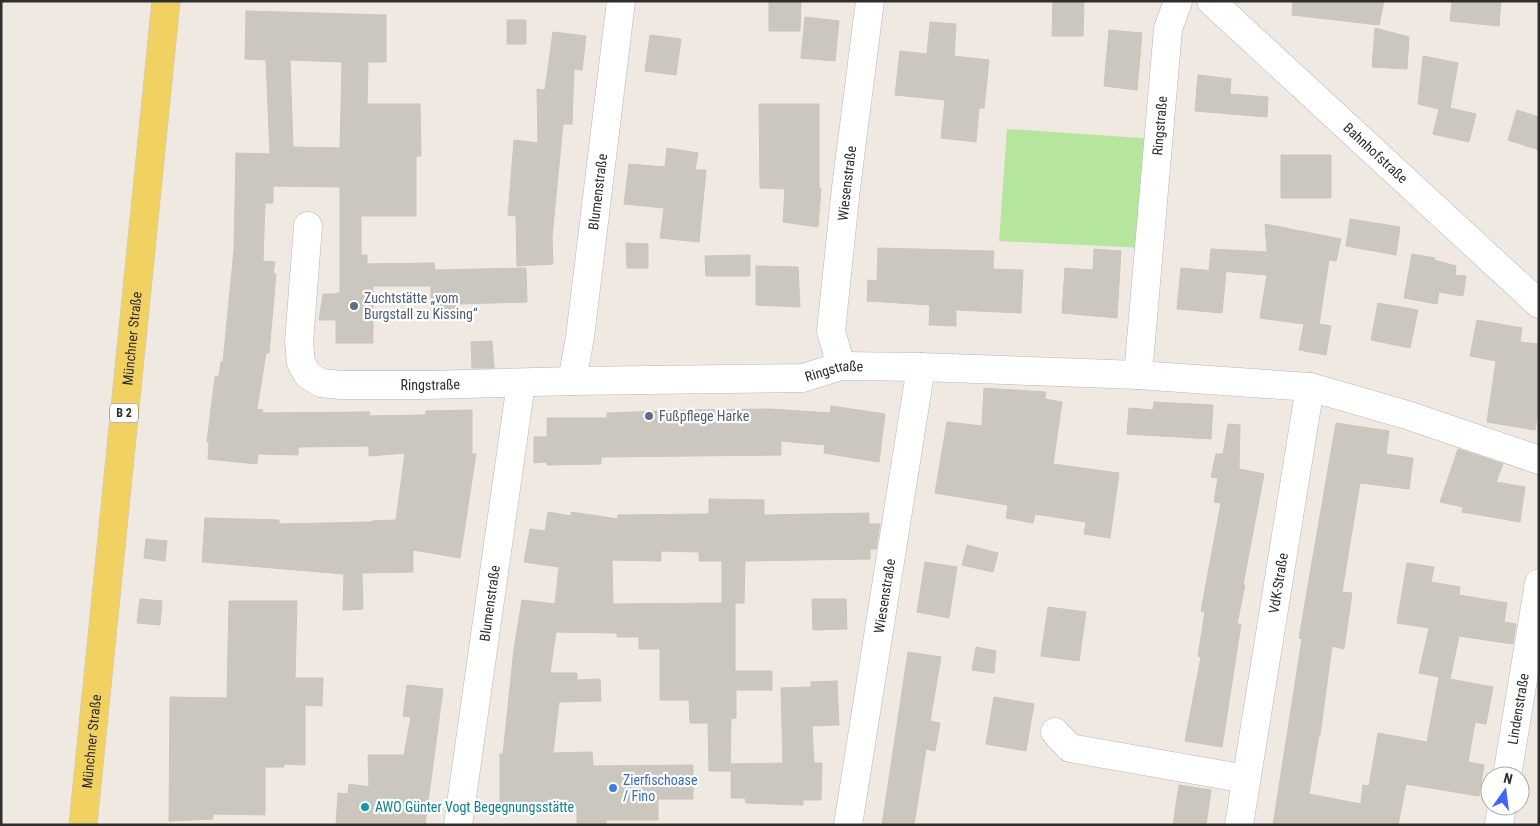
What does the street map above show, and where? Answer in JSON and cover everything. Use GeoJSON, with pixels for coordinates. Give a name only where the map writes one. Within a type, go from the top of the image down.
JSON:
{"type":"FeatureCollection","features":[{"type":"Feature","properties":{"kind":"main road","name":"Münchner Straße"},"geometry":{"type":"LineString","coordinates":[[83,825],[166,1]]}},
{"type":"Feature","properties":{"kind":"street","name":"Blumenstraße"},"geometry":{"type":"LineString","coordinates":[[572,381],[580,337],[621,1]]}},
{"type":"Feature","properties":{"kind":"street","name":"Wiesenstraße"},"geometry":{"type":"LineString","coordinates":[[841,366],[831,331],[846,188],[870,1]]}},
{"type":"Feature","properties":{"kind":"street","name":"Ringstraße"},"geometry":{"type":"LineString","coordinates":[[308,226],[299,342],[301,362],[308,375],[321,383],[341,385],[428,385],[803,378],[841,366],[1138,375],[1168,29],[1178,1]]}},
{"type":"Feature","properties":{"kind":"street","name":"Bahnhofstraße"},"geometry":{"type":"LineString","coordinates":[[1211,1],[1539,304]]}},
{"type":"Feature","properties":{"kind":"street","name":"Wiesenstraße"},"geometry":{"type":"LineString","coordinates":[[848,825],[921,367]]}},
{"type":"Feature","properties":{"kind":"street"},"geometry":{"type":"LineString","coordinates":[[1138,375],[1310,387],[1407,415],[1539,460]]}},
{"type":"Feature","properties":{"kind":"street","name":"Blumenstraße"},"geometry":{"type":"LineString","coordinates":[[458,825],[521,382]]}},
{"type":"Feature","properties":{"kind":"street","name":"VdK-Straße"},"geometry":{"type":"LineString","coordinates":[[1239,825],[1310,387]]}},
{"type":"Feature","properties":{"kind":"street","name":"Lindenstraße"},"geometry":{"type":"LineString","coordinates":[[1509,766],[1539,583]]}},
{"type":"Feature","properties":{"kind":"street"},"geometry":{"type":"LineString","coordinates":[[1056,732],[1070,748],[1246,779]]}},
{"type":"Feature","properties":{"kind":"green space"},"geometry":{"type":"Polygon","coordinates":[[[1007,129],[1156,139],[1147,248],[999,241],[1007,129]]]}},
{"type":"Feature","properties":{"kind":"building"},"geometry":{"type":"Polygon","coordinates":[[[769,1],[801,1],[800,31],[769,31],[769,1]]]}},
{"type":"Feature","properties":{"kind":"building"},"geometry":{"type":"Polygon","coordinates":[[[1053,1],[1084,1],[1083,36],[1052,36],[1053,1]]]}},
{"type":"Feature","properties":{"kind":"building"},"geometry":{"type":"Polygon","coordinates":[[[1293,1],[1384,1],[1379,25],[1292,15],[1293,1]]]}},
{"type":"Feature","properties":{"kind":"building"},"geometry":{"type":"Polygon","coordinates":[[[1452,1],[1501,1],[1499,26],[1450,21],[1452,1]]]}},
{"type":"Feature","properties":{"kind":"building"},"geometry":{"type":"Polygon","coordinates":[[[246,11],[386,15],[386,62],[368,62],[367,104],[420,104],[421,156],[416,156],[416,216],[361,216],[361,255],[367,255],[367,264],[434,263],[435,270],[526,268],[527,302],[456,304],[456,319],[431,319],[431,286],[373,286],[373,343],[336,343],[336,320],[319,320],[323,294],[340,293],[340,187],[273,186],[273,203],[265,203],[263,261],[275,262],[273,274],[276,274],[269,353],[266,353],[257,409],[263,410],[262,413],[370,412],[369,416],[426,415],[426,411],[472,410],[472,454],[476,454],[460,558],[413,550],[413,572],[362,573],[363,609],[343,610],[344,574],[202,562],[205,518],[279,520],[279,524],[396,520],[405,453],[369,456],[369,446],[298,447],[298,455],[258,454],[257,464],[208,459],[209,442],[207,442],[215,377],[219,376],[221,362],[223,362],[234,250],[236,153],[270,154],[266,60],[245,59],[246,11]],[[290,60],[293,147],[340,148],[342,62],[290,60]]]}},
{"type":"Feature","properties":{"kind":"building"},"geometry":{"type":"Polygon","coordinates":[[[805,17],[839,21],[835,61],[801,58],[805,17]]]}},
{"type":"Feature","properties":{"kind":"building"},"geometry":{"type":"Polygon","coordinates":[[[507,20],[526,20],[526,44],[507,44],[507,20]]]}},
{"type":"Feature","properties":{"kind":"building"},"geometry":{"type":"Polygon","coordinates":[[[930,22],[956,24],[954,56],[989,60],[984,108],[979,108],[976,142],[941,138],[945,100],[895,95],[900,51],[927,54],[930,22]]]}},
{"type":"Feature","properties":{"kind":"building"},"geometry":{"type":"Polygon","coordinates":[[[1375,28],[1409,37],[1407,69],[1372,67],[1375,28]]]}},
{"type":"Feature","properties":{"kind":"building"},"geometry":{"type":"Polygon","coordinates":[[[1109,30],[1142,33],[1137,90],[1104,86],[1109,30]]]}},
{"type":"Feature","properties":{"kind":"building"},"geometry":{"type":"Polygon","coordinates":[[[553,32],[586,36],[582,70],[574,69],[572,124],[563,124],[552,237],[553,264],[517,266],[516,216],[508,215],[514,140],[538,143],[537,89],[545,90],[553,32]]]}},
{"type":"Feature","properties":{"kind":"building"},"geometry":{"type":"Polygon","coordinates":[[[650,35],[681,39],[676,75],[645,71],[650,35]]]}},
{"type":"Feature","properties":{"kind":"building"},"geometry":{"type":"Polygon","coordinates":[[[1423,56],[1458,63],[1450,108],[1476,114],[1469,142],[1433,134],[1439,109],[1418,104],[1423,56]]]}},
{"type":"Feature","properties":{"kind":"building"},"geometry":{"type":"Polygon","coordinates":[[[1198,75],[1231,79],[1230,94],[1268,97],[1267,117],[1195,111],[1198,75]]]}},
{"type":"Feature","properties":{"kind":"building"},"geometry":{"type":"Polygon","coordinates":[[[759,104],[819,104],[819,188],[821,188],[818,227],[783,222],[785,189],[760,188],[759,104]]]}},
{"type":"Feature","properties":{"kind":"building"},"geometry":{"type":"Polygon","coordinates":[[[1517,110],[1539,117],[1539,150],[1508,140],[1517,110]]]}},
{"type":"Feature","properties":{"kind":"building"},"geometry":{"type":"Polygon","coordinates":[[[667,148],[698,153],[695,170],[706,170],[699,242],[660,238],[664,208],[624,204],[629,164],[665,167],[667,148]]]}},
{"type":"Feature","properties":{"kind":"building"},"geometry":{"type":"Polygon","coordinates":[[[1281,155],[1331,155],[1331,198],[1281,198],[1281,155]]]}},
{"type":"Feature","properties":{"kind":"building"},"geometry":{"type":"Polygon","coordinates":[[[1350,219],[1400,227],[1396,255],[1346,246],[1350,219]]]}},
{"type":"Feature","properties":{"kind":"building"},"geometry":{"type":"Polygon","coordinates":[[[1265,224],[1341,239],[1336,261],[1329,260],[1319,324],[1331,326],[1326,355],[1299,350],[1304,324],[1260,318],[1267,275],[1209,270],[1211,249],[1267,252],[1265,224]]]}},
{"type":"Feature","properties":{"kind":"building"},"geometry":{"type":"Polygon","coordinates":[[[626,243],[648,244],[648,268],[627,268],[626,243]]]}},
{"type":"Feature","properties":{"kind":"building"},"geometry":{"type":"Polygon","coordinates":[[[878,248],[994,251],[993,269],[1023,270],[1021,313],[956,310],[956,326],[929,325],[930,305],[867,301],[868,280],[877,281],[878,248]]]}},
{"type":"Feature","properties":{"kind":"building"},"geometry":{"type":"Polygon","coordinates":[[[1094,249],[1121,251],[1117,318],[1062,313],[1065,268],[1093,270],[1094,249]]]}},
{"type":"Feature","properties":{"kind":"building"},"geometry":{"type":"Polygon","coordinates":[[[1412,254],[1435,258],[1434,260],[1456,266],[1455,275],[1466,276],[1463,296],[1439,292],[1437,304],[1404,298],[1412,254]]]}},
{"type":"Feature","properties":{"kind":"building"},"geometry":{"type":"Polygon","coordinates":[[[750,255],[750,276],[706,276],[705,256],[750,255]]]}},
{"type":"Feature","properties":{"kind":"building"},"geometry":{"type":"Polygon","coordinates":[[[756,266],[798,267],[800,307],[756,305],[756,266]]]}},
{"type":"Feature","properties":{"kind":"building"},"geometry":{"type":"Polygon","coordinates":[[[1181,268],[1226,272],[1222,313],[1177,309],[1181,268]]]}},
{"type":"Feature","properties":{"kind":"building"},"geometry":{"type":"Polygon","coordinates":[[[1378,303],[1418,310],[1410,348],[1371,340],[1378,303]]]}},
{"type":"Feature","properties":{"kind":"building"},"geometry":{"type":"Polygon","coordinates":[[[1477,320],[1522,328],[1520,342],[1539,344],[1539,405],[1535,430],[1487,422],[1496,361],[1470,356],[1477,320]]]}},
{"type":"Feature","properties":{"kind":"building"},"geometry":{"type":"Polygon","coordinates":[[[492,341],[494,368],[472,368],[471,342],[492,341]]]}},
{"type":"Feature","properties":{"kind":"building"},"geometry":{"type":"Polygon","coordinates":[[[984,388],[1046,392],[1045,399],[1062,402],[1053,464],[1119,473],[1110,538],[1084,534],[1086,522],[1035,514],[1033,523],[1006,518],[1008,505],[935,493],[947,422],[982,426],[984,388]]]}},
{"type":"Feature","properties":{"kind":"building"},"geometry":{"type":"Polygon","coordinates":[[[1154,402],[1213,405],[1211,439],[1127,434],[1129,408],[1153,410],[1154,402]]]}},
{"type":"Feature","properties":{"kind":"building"},"geometry":{"type":"Polygon","coordinates":[[[831,406],[885,414],[879,462],[824,453],[825,445],[781,441],[781,455],[601,457],[601,464],[547,465],[547,462],[534,463],[534,437],[547,437],[547,418],[607,418],[607,413],[690,410],[769,409],[830,413],[831,406]]]}},
{"type":"Feature","properties":{"kind":"building"},"geometry":{"type":"Polygon","coordinates":[[[1336,423],[1389,431],[1386,454],[1413,458],[1409,489],[1360,483],[1342,592],[1352,593],[1344,649],[1332,646],[1320,735],[1309,794],[1361,804],[1363,785],[1369,786],[1378,733],[1427,742],[1439,677],[1419,673],[1429,628],[1397,623],[1407,563],[1434,567],[1431,582],[1460,587],[1459,595],[1507,603],[1504,622],[1516,624],[1513,644],[1459,636],[1450,679],[1493,687],[1486,724],[1475,722],[1468,762],[1484,765],[1480,766],[1479,796],[1406,784],[1398,825],[1273,825],[1302,639],[1299,638],[1336,423]]]}},
{"type":"Feature","properties":{"kind":"building"},"geometry":{"type":"Polygon","coordinates":[[[1228,424],[1240,425],[1239,469],[1264,474],[1237,624],[1241,624],[1222,747],[1185,741],[1201,657],[1198,656],[1205,612],[1201,611],[1221,503],[1214,502],[1218,478],[1211,477],[1216,454],[1223,454],[1228,424]]]}},
{"type":"Feature","properties":{"kind":"building"},"geometry":{"type":"Polygon","coordinates":[[[1458,449],[1503,464],[1496,482],[1525,487],[1520,522],[1462,512],[1463,507],[1440,502],[1458,449]]]}},
{"type":"Feature","properties":{"kind":"building"},"geometry":{"type":"Polygon","coordinates":[[[709,499],[764,500],[764,515],[869,513],[869,524],[880,524],[876,549],[870,549],[870,559],[745,561],[744,603],[735,603],[735,671],[772,671],[772,690],[736,690],[736,718],[731,719],[730,771],[709,771],[708,723],[690,723],[689,700],[660,700],[660,649],[639,649],[639,637],[617,637],[617,633],[556,632],[550,673],[577,673],[577,680],[600,679],[601,701],[559,702],[553,753],[592,752],[593,766],[693,765],[693,799],[658,799],[658,820],[606,820],[606,825],[577,825],[577,808],[532,807],[532,802],[500,802],[500,754],[503,754],[514,649],[522,600],[555,604],[559,567],[524,562],[530,529],[545,531],[548,512],[571,516],[571,512],[618,519],[618,515],[709,514],[709,499]],[[661,551],[661,561],[612,560],[613,604],[722,603],[722,561],[699,561],[699,552],[661,551]]]}},
{"type":"Feature","properties":{"kind":"building"},"geometry":{"type":"Polygon","coordinates":[[[146,539],[167,541],[165,561],[144,558],[146,539]]]}},
{"type":"Feature","properties":{"kind":"building"},"geometry":{"type":"Polygon","coordinates":[[[967,545],[998,553],[993,572],[962,565],[967,545]]]}},
{"type":"Feature","properties":{"kind":"building"},"geometry":{"type":"Polygon","coordinates":[[[925,562],[957,567],[949,618],[917,612],[925,562]]]}},
{"type":"Feature","properties":{"kind":"building"},"geometry":{"type":"Polygon","coordinates":[[[140,599],[162,601],[160,625],[137,623],[140,599]]]}},
{"type":"Feature","properties":{"kind":"building"},"geometry":{"type":"Polygon","coordinates":[[[812,599],[846,599],[847,629],[813,630],[812,599]]]}},
{"type":"Feature","properties":{"kind":"building"},"geometry":{"type":"Polygon","coordinates":[[[229,601],[297,601],[295,678],[323,678],[322,706],[305,705],[305,765],[284,764],[284,767],[265,767],[265,815],[213,814],[213,819],[169,821],[170,697],[227,698],[229,601]]]}},
{"type":"Feature","properties":{"kind":"building"},"geometry":{"type":"Polygon","coordinates":[[[1048,607],[1086,612],[1079,661],[1041,656],[1048,607]]]}},
{"type":"Feature","properties":{"kind":"building"},"geometry":{"type":"Polygon","coordinates":[[[976,647],[996,651],[994,673],[972,670],[976,647]]]}},
{"type":"Feature","properties":{"kind":"building"},"geometry":{"type":"Polygon","coordinates":[[[908,652],[941,657],[930,721],[940,723],[935,751],[926,749],[914,825],[882,825],[908,652]]]}},
{"type":"Feature","properties":{"kind":"building"},"geometry":{"type":"Polygon","coordinates":[[[837,681],[839,725],[812,726],[814,763],[822,763],[821,800],[803,800],[803,805],[746,803],[745,798],[731,798],[731,764],[783,763],[781,688],[811,687],[811,682],[837,681]]]}},
{"type":"Feature","properties":{"kind":"building"},"geometry":{"type":"Polygon","coordinates":[[[407,685],[443,689],[425,825],[336,825],[338,793],[348,794],[349,784],[369,787],[368,755],[404,755],[411,717],[403,716],[407,685]]]}},
{"type":"Feature","properties":{"kind":"building"},"geometry":{"type":"Polygon","coordinates":[[[994,697],[1034,704],[1026,751],[986,744],[994,697]]]}},
{"type":"Feature","properties":{"kind":"building"},"geometry":{"type":"Polygon","coordinates":[[[1179,785],[1211,790],[1206,825],[1173,825],[1179,785]]]}},
{"type":"Feature","properties":{"kind":"place","name":"Zuchtstätte „vom Burgstall zu Kissing“"},"geometry":{"type":"Point","coordinates":[354,306]}},
{"type":"Feature","properties":{"kind":"place","name":"Fußpflege Harke"},"geometry":{"type":"Point","coordinates":[649,416]}},
{"type":"Feature","properties":{"kind":"place","name":"Zierfischoase / Fino"},"geometry":{"type":"Point","coordinates":[613,788]}},
{"type":"Feature","properties":{"kind":"place","name":"AWO Günter Vogt Begegnungsstätte"},"geometry":{"type":"Point","coordinates":[365,807]}}]}
